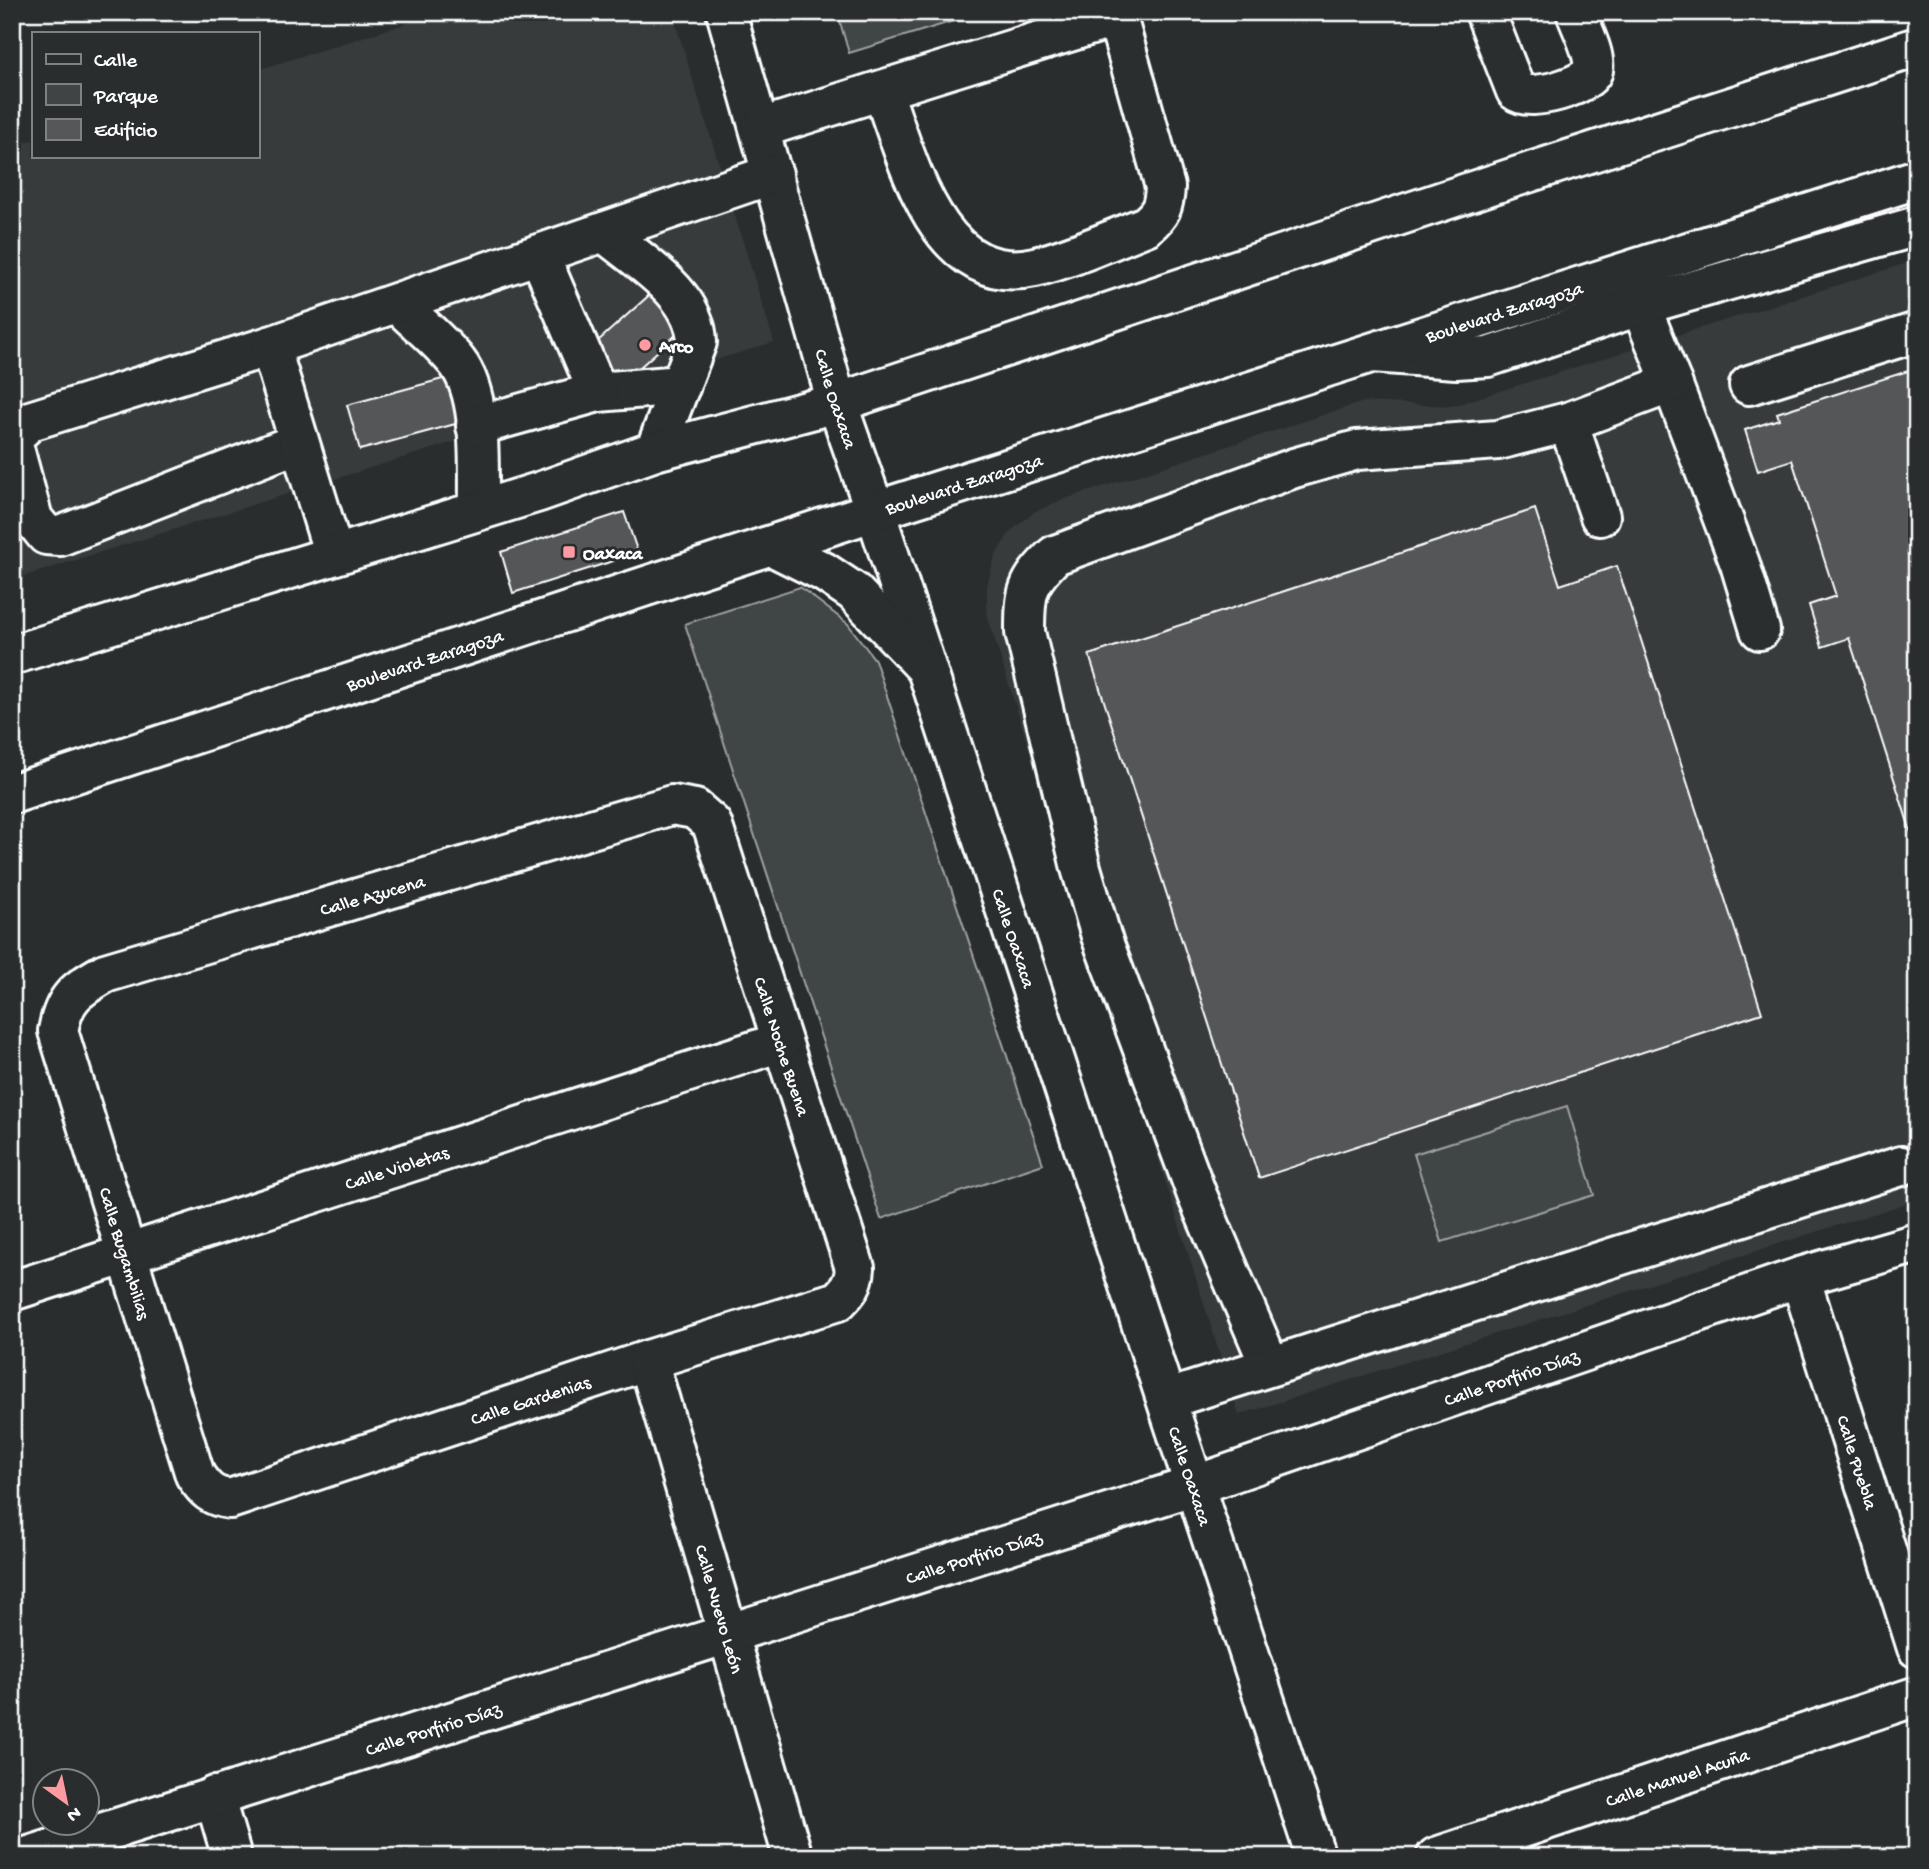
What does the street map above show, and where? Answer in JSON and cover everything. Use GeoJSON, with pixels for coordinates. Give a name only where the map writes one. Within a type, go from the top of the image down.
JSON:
{"type":"FeatureCollection","features":[{"type":"Feature","properties":{"kind":"street","name":"Calle Oaxaca"},"geometry":{"type":"LineString","coordinates":[[726,12],[837,403],[1168,1399],[1316,1857]]}},
{"type":"Feature","properties":{"kind":"street"},"geometry":{"type":"LineString","coordinates":[[1485,12],[1516,91],[1522,96],[1533,97],[1587,80],[1593,72],[1576,12]]}},
{"type":"Feature","properties":{"kind":"street"},"geometry":{"type":"LineString","coordinates":[[761,128],[882,90],[1127,15],[1165,187],[1164,206],[1158,217],[1146,226],[1035,267],[1007,270],[983,266],[948,239],[923,200],[882,90]]}},
{"type":"Feature","properties":{"kind":"street"},"geometry":{"type":"LineString","coordinates":[[12,655],[479,510],[656,451],[837,403],[1508,179],[1917,47]]}},
{"type":"Feature","properties":{"kind":"street"},"geometry":{"type":"LineString","coordinates":[[298,443],[61,536],[46,535],[33,519],[12,441],[30,421],[399,304],[773,174]]}},
{"type":"Feature","properties":{"kind":"street","name":"Boulevard Zaragoza"},"geometry":{"type":"LineString","coordinates":[[12,794],[875,511],[1372,354],[1633,288],[1917,179]]}},
{"type":"Feature","properties":{"kind":"street"},"geometry":{"type":"LineString","coordinates":[[1760,630],[1740,564],[1633,288],[1917,226]]}},
{"type":"Feature","properties":{"kind":"street"},"geometry":{"type":"LineString","coordinates":[[604,232],[671,288],[688,307],[696,328],[697,342],[656,451]]}},
{"type":"Feature","properties":{"kind":"street"},"geometry":{"type":"LineString","coordinates":[[539,254],[598,392]]}},
{"type":"Feature","properties":{"kind":"street"},"geometry":{"type":"LineString","coordinates":[[399,304],[457,362],[471,386],[476,426],[479,510]]}},
{"type":"Feature","properties":{"kind":"street"},"geometry":{"type":"LineString","coordinates":[[1749,385],[1917,332]]}},
{"type":"Feature","properties":{"kind":"street"},"geometry":{"type":"LineString","coordinates":[[270,346],[334,555]]}},
{"type":"Feature","properties":{"kind":"street"},"geometry":{"type":"LineString","coordinates":[[1270,1366],[1197,1195],[1101,936],[1084,879],[1025,632],[1025,602],[1033,576],[1055,555],[1307,465],[1357,450],[1498,440],[1568,422],[1672,383]]}},
{"type":"Feature","properties":{"kind":"street"},"geometry":{"type":"LineString","coordinates":[[476,426],[598,392],[681,385]]}},
{"type":"Feature","properties":{"kind":"street"},"geometry":{"type":"LineString","coordinates":[[1568,422],[1600,516]]}},
{"type":"Feature","properties":{"kind":"street"},"geometry":{"type":"LineString","coordinates":[[772,546],[824,572],[854,593],[926,667]]}},
{"type":"Feature","properties":{"kind":"street","name":"Calle Azucena"},"geometry":{"type":"LineString","coordinates":[[58,1031],[62,1010],[76,990],[105,973],[672,805],[695,809],[712,824]]}},
{"type":"Feature","properties":{"kind":"street","name":"Calle Noche Buena"},"geometry":{"type":"LineString","coordinates":[[712,824],[855,1268]]}},
{"type":"Feature","properties":{"kind":"street","name":"Calle Bugambilias"},"geometry":{"type":"LineString","coordinates":[[58,1031],[195,1475]]}},
{"type":"Feature","properties":{"kind":"street","name":"Calle Violetas"},"geometry":{"type":"LineString","coordinates":[[12,1292],[781,1042]]}},
{"type":"Feature","properties":{"kind":"street"},"geometry":{"type":"LineString","coordinates":[[1168,1399],[1901,1166]]}},
{"type":"Feature","properties":{"kind":"street","name":"Calle Porfirio Díaz"},"geometry":{"type":"LineString","coordinates":[[26,1857],[1196,1485],[1800,1278],[1917,1242]]}},
{"type":"Feature","properties":{"kind":"street","name":"Calle Gardenias"},"geometry":{"type":"LineString","coordinates":[[195,1475],[204,1489],[216,1498],[230,1499],[648,1360],[838,1301],[854,1280],[855,1268]]}},
{"type":"Feature","properties":{"kind":"street","name":"Calle Puebla"},"geometry":{"type":"LineString","coordinates":[[1800,1278],[1917,1648]]}},
{"type":"Feature","properties":{"kind":"street","name":"Calle Nuevo León"},"geometry":{"type":"LineString","coordinates":[[648,1360],[725,1635],[793,1857]]}},
{"type":"Feature","properties":{"kind":"street","name":"Calle Manuel Acuña"},"geometry":{"type":"LineString","coordinates":[[1436,1857],[1917,1696]]}},
{"type":"Feature","properties":{"kind":"street"},"geometry":{"type":"LineString","coordinates":[[214,1796],[232,1857]]}},
{"type":"Feature","properties":{"kind":"shaded area"},"geometry":{"type":"Polygon","coordinates":[[[443,12],[672,12],[774,342],[15,579],[12,568],[12,146],[32,140],[32,158],[259,158],[259,69],[443,12]]]}},
{"type":"Feature","properties":{"kind":"shaded area"},"geometry":{"type":"Polygon","coordinates":[[[1917,260],[1917,1200],[1239,1415],[987,615],[987,585],[995,556],[1011,531],[1034,512],[1062,500],[1363,402],[1452,406],[1917,260]]]}},
{"type":"Feature","properties":{"kind":"green space"},"geometry":{"type":"Polygon","coordinates":[[[837,12],[983,12],[849,53],[837,12]]]}},
{"type":"Feature","properties":{"kind":"green space"},"geometry":{"type":"Polygon","coordinates":[[[800,587],[848,624],[875,660],[1043,1164],[881,1219],[685,624],[800,587]]]}},
{"type":"Feature","properties":{"kind":"green space"},"geometry":{"type":"Polygon","coordinates":[[[1567,1106],[1594,1195],[1442,1242],[1414,1154],[1567,1106]]]}},
{"type":"Feature","properties":{"kind":"building"},"geometry":{"type":"Polygon","coordinates":[[[655,290],[687,325],[620,385],[588,350],[655,290]]]}},
{"type":"Feature","properties":{"kind":"building"},"geometry":{"type":"Polygon","coordinates":[[[1917,368],[1917,851],[1849,638],[1822,647],[1809,605],[1836,596],[1792,460],[1758,471],[1745,430],[1779,419],[1777,413],[1917,368]]]}},
{"type":"Feature","properties":{"kind":"building"},"geometry":{"type":"Polygon","coordinates":[[[446,378],[459,423],[360,450],[347,405],[446,378]]]}},
{"type":"Feature","properties":{"kind":"building"},"geometry":{"type":"Polygon","coordinates":[[[1535,509],[1560,585],[1617,566],[1762,1013],[1259,1178],[1089,655],[1535,509]]]}},
{"type":"Feature","properties":{"kind":"building","name":"Oaxaca"},"geometry":{"type":"Polygon","coordinates":[[[624,512],[638,553],[513,593],[501,552],[624,512]]]}},
{"type":"Feature","properties":{"kind":"place","name":"Arco"},"geometry":{"type":"Point","coordinates":[645,345]}},
{"type":"Feature","properties":{"kind":"place","name":"Oaxaca"},"geometry":{"type":"Point","coordinates":[569,552]}}]}
